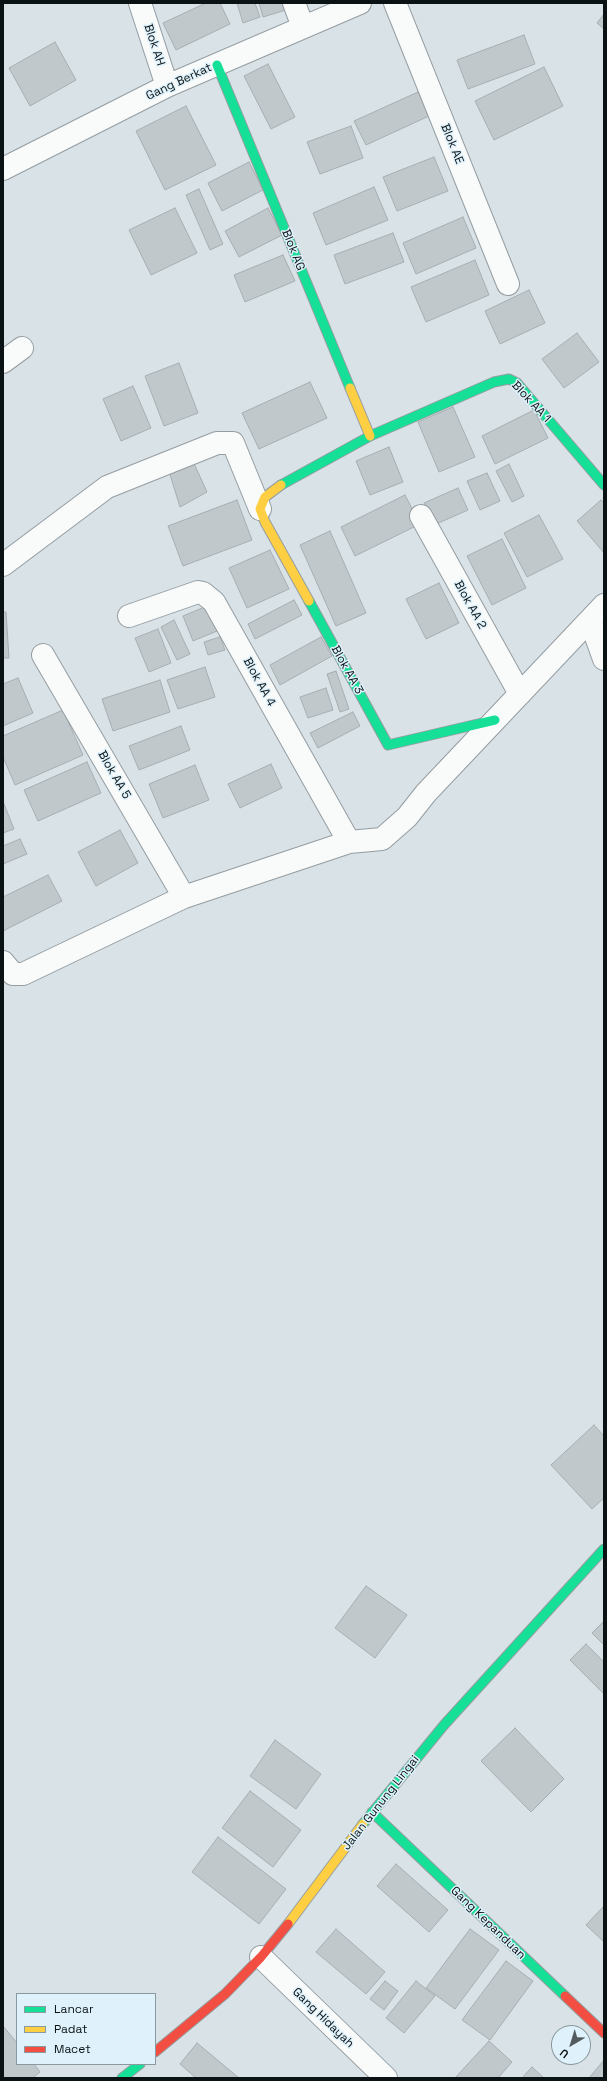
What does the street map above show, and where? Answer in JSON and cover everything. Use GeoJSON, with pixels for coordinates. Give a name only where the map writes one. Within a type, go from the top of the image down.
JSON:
{"type":"FeatureCollection","features":[{"type":"Feature","properties":{"kind":"street","name":"Blok AH"},"geometry":{"type":"LineString","coordinates":[[140,3],[168,86]]}},
{"type":"Feature","properties":{"kind":"street"},"geometry":{"type":"LineString","coordinates":[[294,3],[303,27]]}},
{"type":"Feature","properties":{"kind":"street","name":"Gang Berkat"},"geometry":{"type":"LineString","coordinates":[[3,169],[168,86],[360,3]]}},
{"type":"Feature","properties":{"kind":"street","name":"Blok AE"},"geometry":{"type":"LineString","coordinates":[[395,3],[508,284]]}},
{"type":"Feature","properties":{"kind":"street","name":"Blok AG"},"geometry":{"type":"LineString","coordinates":[[217,64],[370,436]]}},
{"type":"Feature","properties":{"kind":"street"},"geometry":{"type":"LineString","coordinates":[[3,362],[22,348]]}},
{"type":"Feature","properties":{"kind":"street","name":"Blok AA 1"},"geometry":{"type":"LineString","coordinates":[[263,503],[277,487],[370,436],[494,382],[509,379],[517,383],[604,485]]}},
{"type":"Feature","properties":{"kind":"street"},"geometry":{"type":"LineString","coordinates":[[3,565],[107,487],[217,443],[233,443],[263,503]]}},
{"type":"Feature","properties":{"kind":"street","name":"Blok AA 3"},"geometry":{"type":"LineString","coordinates":[[263,503],[265,522],[388,745],[495,720]]}},
{"type":"Feature","properties":{"kind":"street","name":"Blok AA 2"},"geometry":{"type":"LineString","coordinates":[[421,516],[520,694]]}},
{"type":"Feature","properties":{"kind":"street","name":"Blok AA 4"},"geometry":{"type":"LineString","coordinates":[[129,616],[198,592],[203,592],[214,602],[349,842]]}},
{"type":"Feature","properties":{"kind":"street"},"geometry":{"type":"LineString","coordinates":[[8,968],[24,974],[40,968],[184,897],[349,842],[382,839],[407,817],[426,793],[597,612]]}},
{"type":"Feature","properties":{"kind":"street"},"geometry":{"type":"LineString","coordinates":[[597,612],[604,659]]}},
{"type":"Feature","properties":{"kind":"street","name":"Blok AA 5"},"geometry":{"type":"LineString","coordinates":[[43,655],[79,714],[184,897]]}},
{"type":"Feature","properties":{"kind":"street","name":"Jalan Gunung Lingai"},"geometry":{"type":"LineString","coordinates":[[156,2051],[225,1994],[261,1957],[292,1919],[372,1812],[444,1725],[604,1549]]}},
{"type":"Feature","properties":{"kind":"street","name":"Gang Kepanduan"},"geometry":{"type":"LineString","coordinates":[[372,1812],[604,2033]]}},
{"type":"Feature","properties":{"kind":"street","name":"Gang Hidayah"},"geometry":{"type":"LineString","coordinates":[[261,1957],[386,2078]]}},
{"type":"Feature","properties":{"kind":"street"},"geometry":{"type":"LineString","coordinates":[[122,2078],[139,2065]]}},
{"type":"Feature","properties":{"kind":"building"},"geometry":{"type":"Polygon","coordinates":[[[206,3],[220,3],[230,24],[176,50],[163,23],[206,3]]]}},
{"type":"Feature","properties":{"kind":"building"},"geometry":{"type":"Polygon","coordinates":[[[237,3],[255,3],[260,17],[243,23],[237,3]]]}},
{"type":"Feature","properties":{"kind":"building"},"geometry":{"type":"Polygon","coordinates":[[[259,3],[284,3],[286,10],[263,17],[259,3]]]}},
{"type":"Feature","properties":{"kind":"building"},"geometry":{"type":"Polygon","coordinates":[[[604,14],[604,29],[597,23],[604,14]]]}},
{"type":"Feature","properties":{"kind":"building"},"geometry":{"type":"Polygon","coordinates":[[[524,35],[535,64],[468,89],[457,60],[524,35]]]}},
{"type":"Feature","properties":{"kind":"building"},"geometry":{"type":"Polygon","coordinates":[[[55,42],[76,80],[30,106],[9,68],[55,42]]]}},
{"type":"Feature","properties":{"kind":"building"},"geometry":{"type":"Polygon","coordinates":[[[268,64],[295,117],[271,129],[244,76],[268,64]]]}},
{"type":"Feature","properties":{"kind":"building"},"geometry":{"type":"Polygon","coordinates":[[[544,67],[563,106],[494,140],[475,101],[544,67]]]}},
{"type":"Feature","properties":{"kind":"building"},"geometry":{"type":"Polygon","coordinates":[[[418,92],[429,116],[366,145],[354,121],[418,92]]]}},
{"type":"Feature","properties":{"kind":"building"},"geometry":{"type":"Polygon","coordinates":[[[186,106],[216,165],[165,190],[136,131],[186,106]]]}},
{"type":"Feature","properties":{"kind":"building"},"geometry":{"type":"Polygon","coordinates":[[[351,126],[363,158],[320,174],[307,142],[351,126]]]}},
{"type":"Feature","properties":{"kind":"building"},"geometry":{"type":"Polygon","coordinates":[[[434,157],[448,191],[397,211],[383,177],[434,157]]]}},
{"type":"Feature","properties":{"kind":"building"},"geometry":{"type":"Polygon","coordinates":[[[249,162],[263,190],[222,211],[208,183],[249,162]]]}},
{"type":"Feature","properties":{"kind":"building"},"geometry":{"type":"Polygon","coordinates":[[[374,187],[388,220],[326,245],[313,213],[374,187]]]}},
{"type":"Feature","properties":{"kind":"building"},"geometry":{"type":"Polygon","coordinates":[[[199,189],[223,244],[210,250],[186,195],[199,189]]]}},
{"type":"Feature","properties":{"kind":"building"},"geometry":{"type":"Polygon","coordinates":[[[175,208],[197,253],[151,275],[129,230],[175,208]]]}},
{"type":"Feature","properties":{"kind":"building"},"geometry":{"type":"Polygon","coordinates":[[[268,208],[282,235],[239,257],[225,231],[268,208]]]}},
{"type":"Feature","properties":{"kind":"building"},"geometry":{"type":"Polygon","coordinates":[[[463,217],[476,248],[416,274],[403,243],[463,217]]]}},
{"type":"Feature","properties":{"kind":"building"},"geometry":{"type":"Polygon","coordinates":[[[393,233],[404,262],[345,284],[334,255],[393,233]]]}},
{"type":"Feature","properties":{"kind":"building"},"geometry":{"type":"Polygon","coordinates":[[[283,255],[295,281],[245,302],[234,275],[283,255]]]}},
{"type":"Feature","properties":{"kind":"building"},"geometry":{"type":"Polygon","coordinates":[[[475,260],[489,295],[426,322],[411,287],[475,260]]]}},
{"type":"Feature","properties":{"kind":"building"},"geometry":{"type":"Polygon","coordinates":[[[529,290],[545,323],[500,344],[485,311],[529,290]]]}},
{"type":"Feature","properties":{"kind":"building"},"geometry":{"type":"Polygon","coordinates":[[[577,333],[599,362],[564,388],[542,359],[577,333]]]}},
{"type":"Feature","properties":{"kind":"building"},"geometry":{"type":"Polygon","coordinates":[[[179,363],[198,413],[164,426],[145,376],[179,363]]]}},
{"type":"Feature","properties":{"kind":"building"},"geometry":{"type":"Polygon","coordinates":[[[310,382],[327,418],[259,449],[242,413],[310,382]]]}},
{"type":"Feature","properties":{"kind":"building"},"geometry":{"type":"Polygon","coordinates":[[[133,386],[151,428],[121,441],[103,399],[133,386]]]}},
{"type":"Feature","properties":{"kind":"building"},"geometry":{"type":"Polygon","coordinates":[[[453,407],[475,457],[439,472],[418,422],[453,407]]]}},
{"type":"Feature","properties":{"kind":"building"},"geometry":{"type":"Polygon","coordinates":[[[534,410],[548,438],[495,464],[482,436],[534,410]]]}},
{"type":"Feature","properties":{"kind":"building"},"geometry":{"type":"Polygon","coordinates":[[[389,447],[403,482],[370,495],[356,461],[389,447]]]}},
{"type":"Feature","properties":{"kind":"building"},"geometry":{"type":"Polygon","coordinates":[[[192,459],[207,492],[180,507],[168,468],[192,459]]]}},
{"type":"Feature","properties":{"kind":"building"},"geometry":{"type":"Polygon","coordinates":[[[509,464],[524,496],[512,502],[496,471],[509,464]]]}},
{"type":"Feature","properties":{"kind":"building"},"geometry":{"type":"Polygon","coordinates":[[[487,473],[500,501],[480,510],[467,481],[487,473]]]}},
{"type":"Feature","properties":{"kind":"building"},"geometry":{"type":"Polygon","coordinates":[[[458,488],[468,510],[434,525],[424,503],[458,488]]]}},
{"type":"Feature","properties":{"kind":"building"},"geometry":{"type":"Polygon","coordinates":[[[405,495],[420,524],[355,556],[341,527],[405,495]]]}},
{"type":"Feature","properties":{"kind":"building"},"geometry":{"type":"Polygon","coordinates":[[[237,500],[252,540],[183,566],[168,526],[237,500]]]}},
{"type":"Feature","properties":{"kind":"building"},"geometry":{"type":"Polygon","coordinates":[[[601,500],[604,503],[604,553],[577,521],[601,500]]]}},
{"type":"Feature","properties":{"kind":"building"},"geometry":{"type":"Polygon","coordinates":[[[539,515],[563,559],[527,577],[504,533],[539,515]]]}},
{"type":"Feature","properties":{"kind":"building"},"geometry":{"type":"Polygon","coordinates":[[[330,531],[366,613],[336,626],[300,545],[330,531]]]}},
{"type":"Feature","properties":{"kind":"building"},"geometry":{"type":"Polygon","coordinates":[[[502,539],[526,588],[492,605],[467,556],[502,539]]]}},
{"type":"Feature","properties":{"kind":"building"},"geometry":{"type":"Polygon","coordinates":[[[270,550],[289,589],[247,608],[229,568],[270,550]]]}},
{"type":"Feature","properties":{"kind":"building"},"geometry":{"type":"Polygon","coordinates":[[[439,583],[459,623],[426,639],[406,599],[439,583]]]}},
{"type":"Feature","properties":{"kind":"building"},"geometry":{"type":"Polygon","coordinates":[[[294,600],[302,615],[255,639],[248,624],[294,600]]]}},
{"type":"Feature","properties":{"kind":"building"},"geometry":{"type":"Polygon","coordinates":[[[207,606],[217,631],[193,641],[183,616],[207,606]]]}},
{"type":"Feature","properties":{"kind":"building"},"geometry":{"type":"Polygon","coordinates":[[[3,612],[6,612],[9,658],[3,658],[3,612]]]}},
{"type":"Feature","properties":{"kind":"building"},"geometry":{"type":"Polygon","coordinates":[[[174,620],[190,654],[177,660],[161,627],[174,620]]]}},
{"type":"Feature","properties":{"kind":"building"},"geometry":{"type":"Polygon","coordinates":[[[158,629],[171,663],[149,672],[135,638],[158,629]]]}},
{"type":"Feature","properties":{"kind":"building"},"geometry":{"type":"Polygon","coordinates":[[[220,637],[225,650],[208,655],[204,642],[220,637]]]}},
{"type":"Feature","properties":{"kind":"building"},"geometry":{"type":"Polygon","coordinates":[[[321,637],[332,656],[280,685],[270,665],[321,637]]]}},
{"type":"Feature","properties":{"kind":"building"},"geometry":{"type":"Polygon","coordinates":[[[205,667],[215,697],[178,709],[167,680],[205,667]]]}},
{"type":"Feature","properties":{"kind":"building"},"geometry":{"type":"Polygon","coordinates":[[[336,671],[349,709],[340,712],[327,674],[336,671]]]}},
{"type":"Feature","properties":{"kind":"building"},"geometry":{"type":"Polygon","coordinates":[[[18,678],[33,713],[3,726],[3,684],[18,678]]]}},
{"type":"Feature","properties":{"kind":"building"},"geometry":{"type":"Polygon","coordinates":[[[160,680],[170,712],[113,731],[102,699],[160,680]]]}},
{"type":"Feature","properties":{"kind":"building"},"geometry":{"type":"Polygon","coordinates":[[[326,688],[333,710],[308,718],[300,697],[326,688]]]}},
{"type":"Feature","properties":{"kind":"building"},"geometry":{"type":"Polygon","coordinates":[[[63,710],[83,755],[15,785],[3,757],[3,736],[63,710]]]}},
{"type":"Feature","properties":{"kind":"building"},"geometry":{"type":"Polygon","coordinates":[[[353,712],[360,726],[318,748],[310,733],[353,712]]]}},
{"type":"Feature","properties":{"kind":"building"},"geometry":{"type":"Polygon","coordinates":[[[181,726],[190,750],[139,770],[129,746],[181,726]]]}},
{"type":"Feature","properties":{"kind":"building"},"geometry":{"type":"Polygon","coordinates":[[[87,762],[101,793],[38,821],[24,790],[87,762]]]}},
{"type":"Feature","properties":{"kind":"building"},"geometry":{"type":"Polygon","coordinates":[[[271,764],[282,788],[240,808],[228,784],[271,764]]]}},
{"type":"Feature","properties":{"kind":"building"},"geometry":{"type":"Polygon","coordinates":[[[195,765],[209,800],[163,818],[149,784],[195,765]]]}},
{"type":"Feature","properties":{"kind":"building"},"geometry":{"type":"Polygon","coordinates":[[[4,804],[14,829],[3,833],[3,805],[4,804]]]}},
{"type":"Feature","properties":{"kind":"building"},"geometry":{"type":"Polygon","coordinates":[[[120,830],[138,863],[96,886],[78,852],[120,830]]]}},
{"type":"Feature","properties":{"kind":"building"},"geometry":{"type":"Polygon","coordinates":[[[20,839],[27,854],[3,864],[3,846],[20,839]]]}},
{"type":"Feature","properties":{"kind":"building"},"geometry":{"type":"Polygon","coordinates":[[[48,875],[62,901],[3,931],[3,897],[48,875]]]}},
{"type":"Feature","properties":{"kind":"building"},"geometry":{"type":"Polygon","coordinates":[[[594,1425],[604,1436],[604,1498],[592,1509],[551,1465],[594,1425]]]}},
{"type":"Feature","properties":{"kind":"building"},"geometry":{"type":"Polygon","coordinates":[[[366,1586],[407,1615],[375,1658],[335,1628],[366,1586]]]}},
{"type":"Feature","properties":{"kind":"building"},"geometry":{"type":"Polygon","coordinates":[[[604,1621],[604,1645],[592,1633],[604,1621]]]}},
{"type":"Feature","properties":{"kind":"building"},"geometry":{"type":"Polygon","coordinates":[[[586,1644],[604,1662],[604,1694],[570,1660],[586,1644]]]}},
{"type":"Feature","properties":{"kind":"building"},"geometry":{"type":"Polygon","coordinates":[[[515,1728],[564,1779],[531,1812],[481,1761],[515,1728]]]}},
{"type":"Feature","properties":{"kind":"building"},"geometry":{"type":"Polygon","coordinates":[[[275,1740],[321,1774],[296,1809],[250,1776],[275,1740]]]}},
{"type":"Feature","properties":{"kind":"building"},"geometry":{"type":"Polygon","coordinates":[[[250,1791],[301,1830],[273,1867],[222,1828],[250,1791]]]}},
{"type":"Feature","properties":{"kind":"building"},"geometry":{"type":"Polygon","coordinates":[[[218,1837],[286,1889],[259,1924],[192,1872],[218,1837]]]}},
{"type":"Feature","properties":{"kind":"building"},"geometry":{"type":"Polygon","coordinates":[[[396,1864],[448,1910],[429,1932],[377,1886],[396,1864]]]}},
{"type":"Feature","properties":{"kind":"building"},"geometry":{"type":"Polygon","coordinates":[[[603,1907],[604,1909],[604,1942],[586,1925],[603,1907]]]}},
{"type":"Feature","properties":{"kind":"building"},"geometry":{"type":"Polygon","coordinates":[[[336,1929],[385,1972],[366,1994],[316,1952],[336,1929]]]}},
{"type":"Feature","properties":{"kind":"building"},"geometry":{"type":"Polygon","coordinates":[[[470,1929],[499,1950],[455,2009],[426,1988],[470,1929]]]}},
{"type":"Feature","properties":{"kind":"building"},"geometry":{"type":"Polygon","coordinates":[[[506,1961],[533,1981],[490,2040],[462,2020],[506,1961]]]}},
{"type":"Feature","properties":{"kind":"building"},"geometry":{"type":"Polygon","coordinates":[[[385,1981],[398,1991],[384,2010],[370,1999],[385,1981]]]}},
{"type":"Feature","properties":{"kind":"building"},"geometry":{"type":"Polygon","coordinates":[[[416,1981],[435,1996],[404,2033],[386,2018],[416,1981]]]}},
{"type":"Feature","properties":{"kind":"building"},"geometry":{"type":"Polygon","coordinates":[[[3,2026],[16,2042],[16,2065],[35,2065],[40,2072],[33,2078],[3,2078],[3,2026]]]}},
{"type":"Feature","properties":{"kind":"building"},"geometry":{"type":"Polygon","coordinates":[[[489,2041],[512,2062],[498,2078],[455,2078],[489,2041]]]}},
{"type":"Feature","properties":{"kind":"building"},"geometry":{"type":"Polygon","coordinates":[[[197,2043],[239,2078],[196,2078],[180,2064],[197,2043]]]}},
{"type":"Feature","properties":{"kind":"building"},"geometry":{"type":"Polygon","coordinates":[[[604,2060],[604,2078],[589,2078],[604,2060]]]}},
{"type":"Feature","properties":{"kind":"building"},"geometry":{"type":"Polygon","coordinates":[[[532,2067],[544,2078],[522,2078],[532,2067]]]}},
{"type":"Feature","properties":{"kind":"traffic: fast"},"geometry":{"type":"LineString","coordinates":[[217,65],[350,388]]}},
{"type":"Feature","properties":{"kind":"traffic: fast"},"geometry":{"type":"LineString","coordinates":[[281,485],[370,436],[494,382],[509,379],[517,383],[604,485]]}},
{"type":"Feature","properties":{"kind":"traffic: fast"},"geometry":{"type":"LineString","coordinates":[[309,601],[388,745],[495,720]]}},
{"type":"Feature","properties":{"kind":"traffic: fast"},"geometry":{"type":"LineString","coordinates":[[363,1824],[444,1725],[604,1549]]}},
{"type":"Feature","properties":{"kind":"traffic: fast"},"geometry":{"type":"LineString","coordinates":[[372,1812],[565,1996]]}},
{"type":"Feature","properties":{"kind":"traffic: fast"},"geometry":{"type":"LineString","coordinates":[[122,2078],[139,2065]]}},
{"type":"Feature","properties":{"kind":"traffic: slow"},"geometry":{"type":"LineString","coordinates":[[350,388],[370,436]]}},
{"type":"Feature","properties":{"kind":"traffic: slow"},"geometry":{"type":"LineString","coordinates":[[281,485],[265,497],[260,509],[265,522],[309,601]]}},
{"type":"Feature","properties":{"kind":"traffic: slow"},"geometry":{"type":"LineString","coordinates":[[288,1924],[363,1824]]}},
{"type":"Feature","properties":{"kind":"traffic: jam"},"geometry":{"type":"LineString","coordinates":[[156,2051],[225,1994],[261,1957],[288,1924]]}},
{"type":"Feature","properties":{"kind":"traffic: jam"},"geometry":{"type":"LineString","coordinates":[[565,1996],[604,2033]]}}]}
